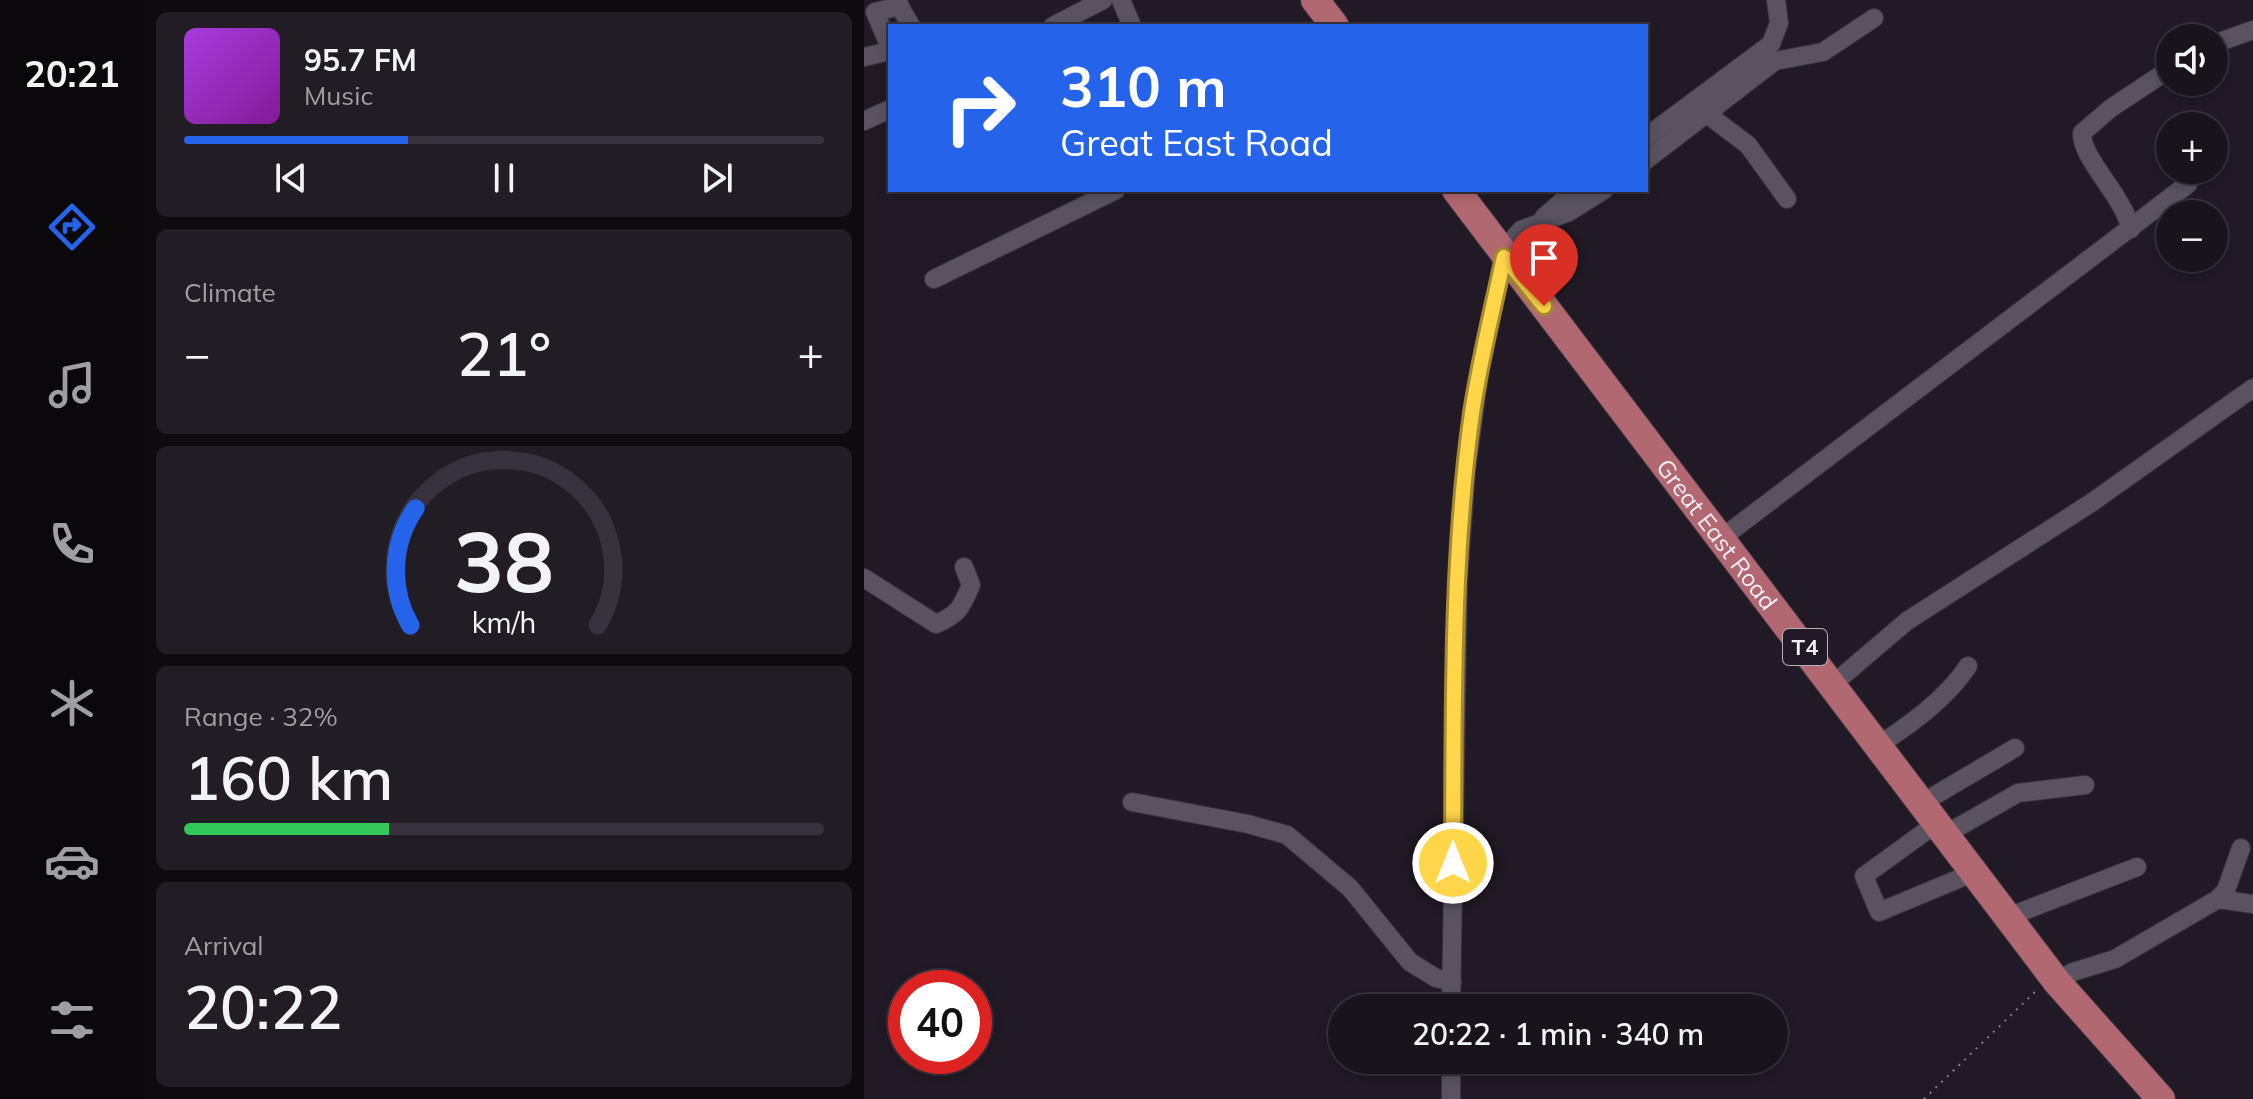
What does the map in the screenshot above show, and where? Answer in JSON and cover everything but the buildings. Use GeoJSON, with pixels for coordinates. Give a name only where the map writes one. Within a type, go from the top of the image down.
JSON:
{"type":"FeatureCollection","features":[{"type":"Feature","properties":{"kind":"highway"},"geometry":{"type":"LineString","coordinates":[[1315,0],[1333,24]]}},
{"type":"Feature","properties":{"kind":"highway","name":"Great East Road"},"geometry":{"type":"LineString","coordinates":[[1457,192],[1504,257],[1723,537],[2055,978],[2161,1099]]}},
{"type":"Feature","properties":{"kind":"street"},"geometry":{"type":"LineString","coordinates":[[1055,24],[1072,7],[1103,0]]}},
{"type":"Feature","properties":{"kind":"street"},"geometry":{"type":"LineString","coordinates":[[1121,0],[1131,24]]}},
{"type":"Feature","properties":{"kind":"street"},"geometry":{"type":"LineString","coordinates":[[1648,136],[1771,44],[1779,23],[1776,0]]}},
{"type":"Feature","properties":{"kind":"street"},"geometry":{"type":"LineString","coordinates":[[888,44],[875,12],[898,3],[910,24]]}},
{"type":"Feature","properties":{"kind":"street"},"geometry":{"type":"LineString","coordinates":[[1648,158],[1775,61],[1823,52],[1874,18]]}},
{"type":"Feature","properties":{"kind":"street"},"geometry":{"type":"LineString","coordinates":[[2228,39],[2253,30]]}},
{"type":"Feature","properties":{"kind":"street"},"geometry":{"type":"LineString","coordinates":[[864,57],[888,50]]}},
{"type":"Feature","properties":{"kind":"street"},"geometry":{"type":"LineString","coordinates":[[2131,229],[2126,210],[2114,188],[2083,148],[2082,133],[2100,115],[2156,78]]}},
{"type":"Feature","properties":{"kind":"street"},"geometry":{"type":"LineString","coordinates":[[864,121],[888,110]]}},
{"type":"Feature","properties":{"kind":"street"},"geometry":{"type":"LineString","coordinates":[[1707,114],[1748,145],[1787,199]]}},
{"type":"Feature","properties":{"kind":"street"},"geometry":{"type":"LineString","coordinates":[[1723,537],[2188,184]]}},
{"type":"Feature","properties":{"kind":"street"},"geometry":{"type":"LineString","coordinates":[[934,279],[1112,192]]}},
{"type":"Feature","properties":{"kind":"street"},"geometry":{"type":"LineString","coordinates":[[1539,222],[1573,192]]}},
{"type":"Feature","properties":{"kind":"street"},"geometry":{"type":"LineString","coordinates":[[1452,994],[1456,656],[1462,518],[1472,414],[1504,257],[1521,230],[1569,212],[1601,192]]}},
{"type":"Feature","properties":{"kind":"street"},"geometry":{"type":"LineString","coordinates":[[1833,684],[1907,621],[2080,511],[2253,388]]}},
{"type":"Feature","properties":{"kind":"street"},"geometry":{"type":"LineString","coordinates":[[864,578],[936,624],[956,616],[964,601],[971,585],[964,567]]}},
{"type":"Feature","properties":{"kind":"street"},"geometry":{"type":"LineString","coordinates":[[1879,745],[1933,705],[1958,681],[1968,666]]}},
{"type":"Feature","properties":{"kind":"street"},"geometry":{"type":"LineString","coordinates":[[1975,872],[1879,912],[1864,876],[1935,820],[2015,748]]}},
{"type":"Feature","properties":{"kind":"street"},"geometry":{"type":"LineString","coordinates":[[1935,820],[2018,793],[2085,785]]}},
{"type":"Feature","properties":{"kind":"street"},"geometry":{"type":"LineString","coordinates":[[1132,802],[1248,824],[1287,835],[1350,888],[1410,962],[1436,978],[1452,982]]}},
{"type":"Feature","properties":{"kind":"street"},"geometry":{"type":"LineString","coordinates":[[2055,978],[2115,959],[2177,920],[2218,899],[2226,890],[2241,848]]}},
{"type":"Feature","properties":{"kind":"street"},"geometry":{"type":"LineString","coordinates":[[2008,917],[2137,867]]}},
{"type":"Feature","properties":{"kind":"street"},"geometry":{"type":"LineString","coordinates":[[2218,899],[2253,904]]}},
{"type":"Feature","properties":{"kind":"street"},"geometry":{"type":"LineString","coordinates":[[1451,1074],[1451,1099]]}},
{"type":"Feature","properties":{"kind":"path"},"geometry":{"type":"LineString","coordinates":[[1924,1099],[2055,978]]}},
{"type":"Feature","properties":{"kind":"route"},"geometry":{"type":"LineString","coordinates":[[1453,863],[1457,607],[1462,518],[1472,414],[1504,257],[1544,306]]}}]}
